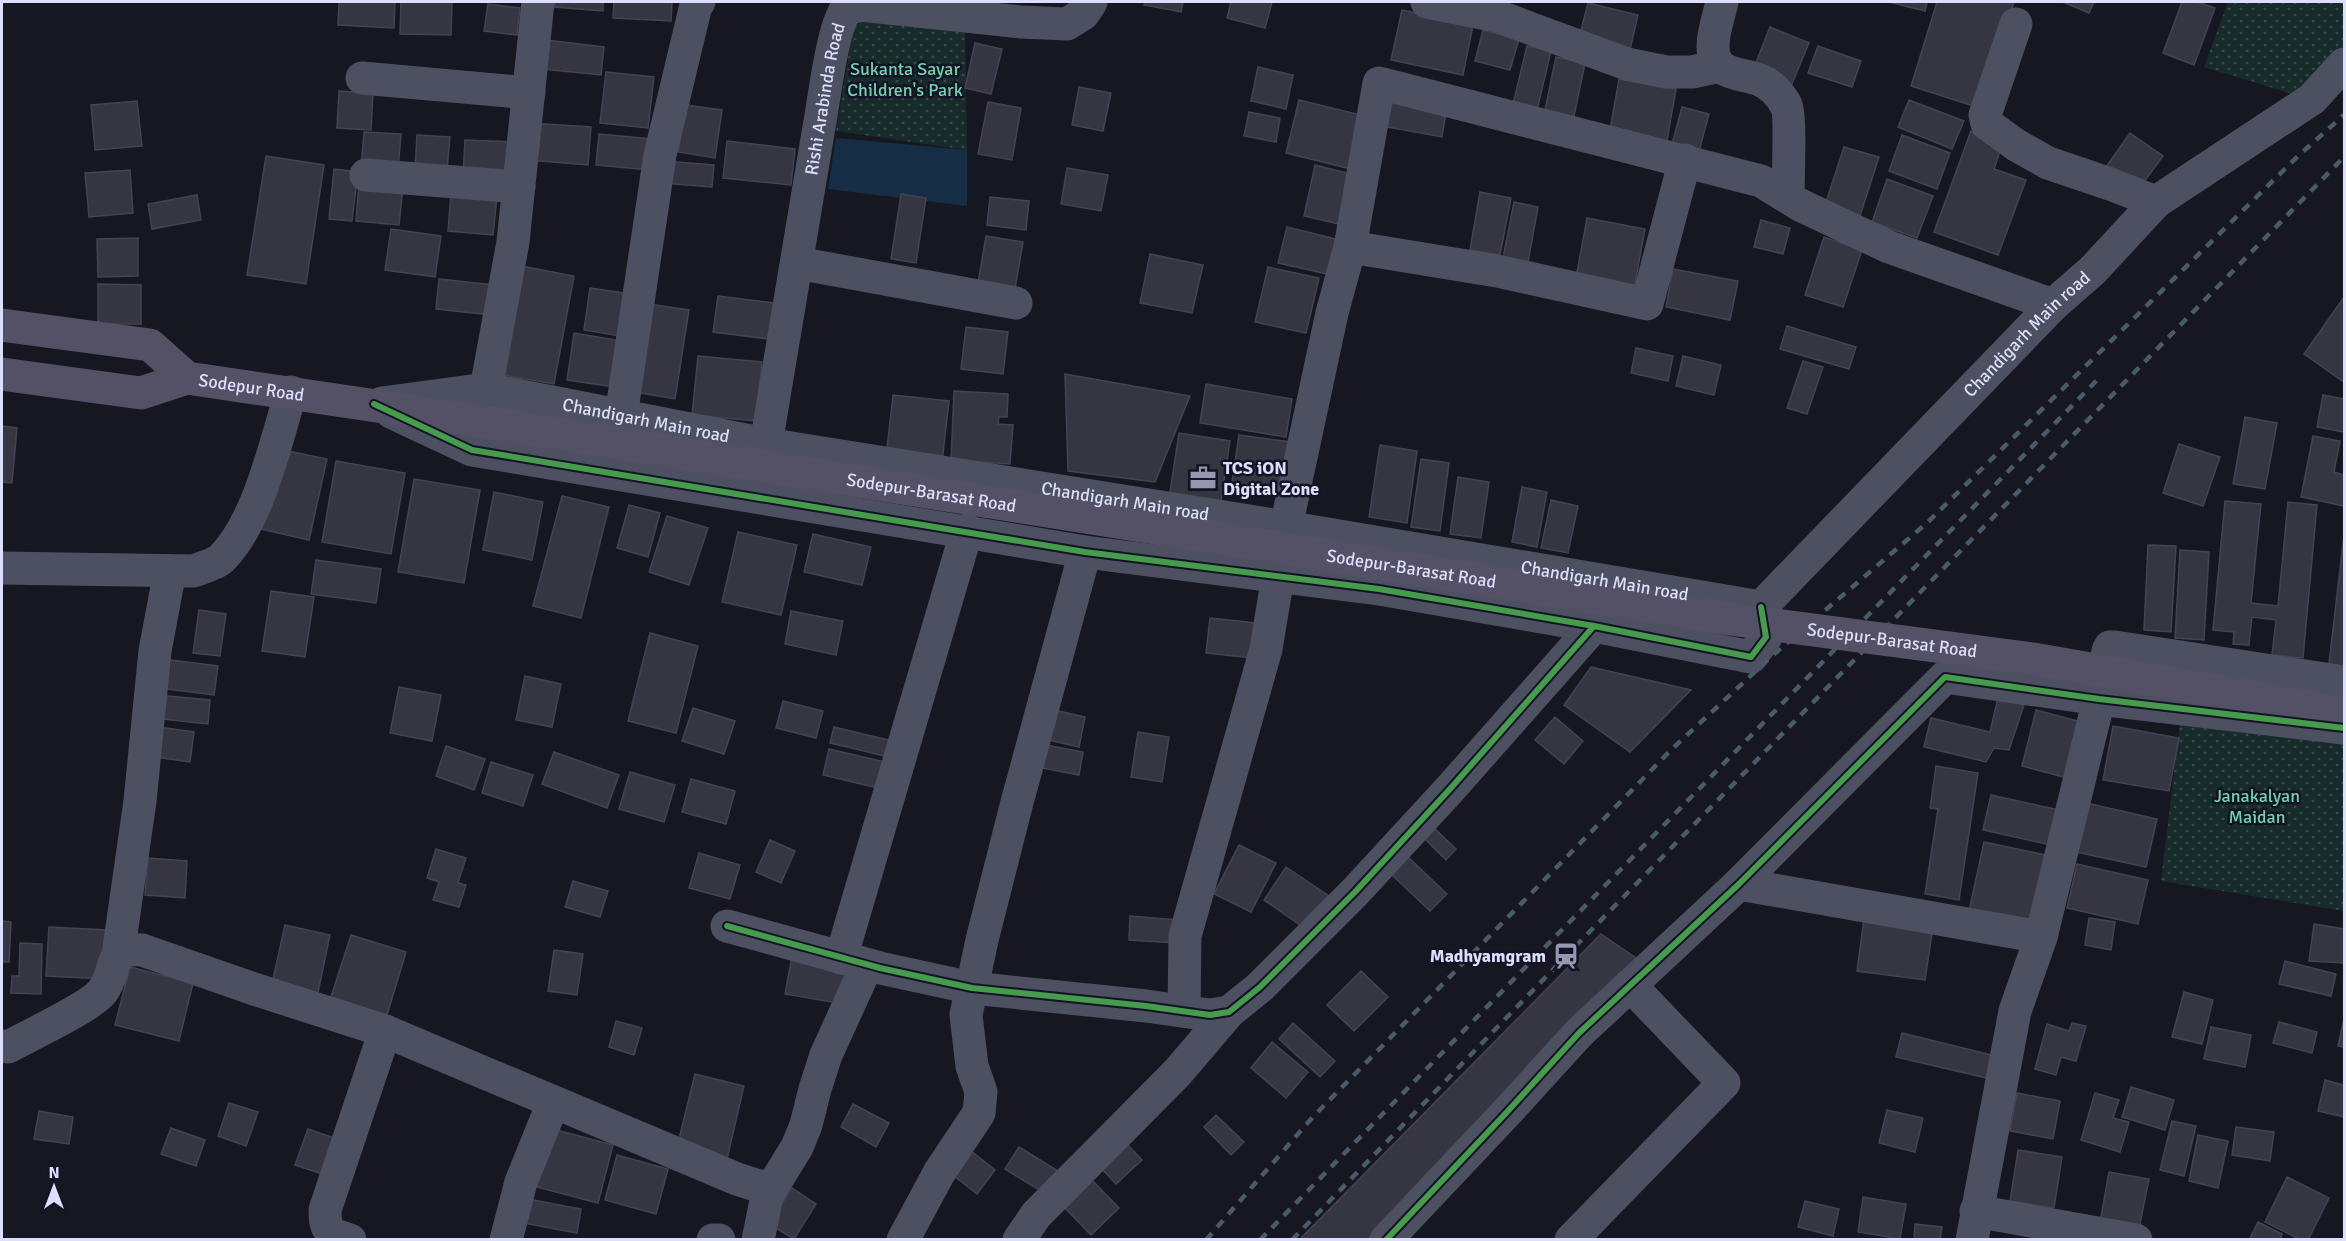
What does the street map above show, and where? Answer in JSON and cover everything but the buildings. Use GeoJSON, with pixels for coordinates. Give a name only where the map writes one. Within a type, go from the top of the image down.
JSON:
{"type":"FeatureCollection","features":[{"type":"Feature","properties":{"kind":"main road","name":"Sodepur Road"},"geometry":{"type":"LineString","coordinates":[[2,325],[150,345],[187,378],[478,421]]}},
{"type":"Feature","properties":{"kind":"main road"},"geometry":{"type":"LineString","coordinates":[[2,374],[141,393],[187,378]]}},
{"type":"Feature","properties":{"kind":"main road","name":"Sodepur-Barasat Road"},"geometry":{"type":"LineString","coordinates":[[478,421],[1730,619],[2033,659],[2344,713]]}},
{"type":"Feature","properties":{"kind":"street"},"geometry":{"type":"LineString","coordinates":[[486,389],[513,242],[538,2]]}},
{"type":"Feature","properties":{"kind":"street"},"geometry":{"type":"LineString","coordinates":[[621,416],[660,155],[696,5],[699,2]]}},
{"type":"Feature","properties":{"kind":"street","name":"Rishi Arabinda Road"},"geometry":{"type":"LineString","coordinates":[[766,444],[837,31],[847,5],[955,8],[1021,22],[1067,24],[1083,14],[1091,2]]}},
{"type":"Feature","properties":{"kind":"street"},"geometry":{"type":"LineString","coordinates":[[1427,2],[1497,16],[1627,64],[1666,72],[1692,72],[1720,66]]}},
{"type":"Feature","properties":{"kind":"street"},"geometry":{"type":"LineString","coordinates":[[1722,2],[1713,46],[1714,57],[1720,66],[1733,74],[1758,79],[1770,86],[1788,108],[1788,196]]}},
{"type":"Feature","properties":{"kind":"street"},"geometry":{"type":"LineString","coordinates":[[2016,24],[1985,116],[1987,124],[2016,145],[2048,163],[2156,202]]}},
{"type":"Feature","properties":{"kind":"street","name":"Chandigarh Main road"},"geometry":{"type":"LineString","coordinates":[[374,404],[486,389],[766,444],[1287,527],[1761,607],[2053,305],[2093,270],[2156,202],[2312,99],[2344,64]]}},
{"type":"Feature","properties":{"kind":"street"},"geometry":{"type":"LineString","coordinates":[[362,78],[529,93]]}},
{"type":"Feature","properties":{"kind":"street"},"geometry":{"type":"LineString","coordinates":[[1287,527],[1332,313],[1350,247],[1379,83],[1761,181],[1800,205],[1889,248],[2053,305]]}},
{"type":"Feature","properties":{"kind":"street"},"geometry":{"type":"LineString","coordinates":[[1350,247],[1497,271],[1647,304],[1684,160]]}},
{"type":"Feature","properties":{"kind":"street"},"geometry":{"type":"LineString","coordinates":[[366,175],[519,187]]}},
{"type":"Feature","properties":{"kind":"street"},"geometry":{"type":"LineString","coordinates":[[797,262],[1016,303]]}},
{"type":"Feature","properties":{"kind":"street"},"geometry":{"type":"LineString","coordinates":[[2,568],[195,571],[222,559],[241,532],[266,478],[291,392]]}},
{"type":"Feature","properties":{"kind":"street"},"geometry":{"type":"LineString","coordinates":[[374,404],[472,450],[967,530],[1085,552],[1379,589],[1594,626],[1751,657],[1766,637],[1761,607]]}},
{"type":"Feature","properties":{"kind":"street"},"geometry":{"type":"LineString","coordinates":[[758,1239],[768,1196],[797,1147],[806,1125],[814,1089],[854,961],[967,530]]}},
{"type":"Feature","properties":{"kind":"street"},"geometry":{"type":"LineString","coordinates":[[903,1239],[939,1173],[979,1113],[981,1092],[972,1066],[966,1015],[1016,806],[1085,552]]}},
{"type":"Feature","properties":{"kind":"street"},"geometry":{"type":"LineString","coordinates":[[2,1046],[8,1047],[89,1002],[102,992],[118,955],[140,801],[155,651],[170,570]]}},
{"type":"Feature","properties":{"kind":"street"},"geometry":{"type":"LineString","coordinates":[[1184,1011],[1185,936],[1266,649],[1278,576]]}},
{"type":"Feature","properties":{"kind":"street"},"geometry":{"type":"LineString","coordinates":[[1019,1239],[1036,1215],[1177,1073],[1228,1012],[1260,987],[1354,892],[1450,789],[1594,626]]}},
{"type":"Feature","properties":{"kind":"street"},"geometry":{"type":"LineString","coordinates":[[2136,1239],[1974,1225],[2015,1011],[2042,937],[2099,699],[2108,651],[2110,647],[2115,647],[2344,682]]}},
{"type":"Feature","properties":{"kind":"street"},"geometry":{"type":"LineString","coordinates":[[1386,1239],[1579,1033],[1739,884],[1945,676],[2099,699],[2344,728]]}},
{"type":"Feature","properties":{"kind":"street"},"geometry":{"type":"LineString","coordinates":[[1739,884],[2042,937]]}},
{"type":"Feature","properties":{"kind":"street"},"geometry":{"type":"LineString","coordinates":[[727,926],[854,961],[972,988],[1184,1011],[1210,1016],[1228,1012]]}},
{"type":"Feature","properties":{"kind":"street"},"geometry":{"type":"LineString","coordinates":[[118,955],[127,949],[142,950],[254,990],[385,1031],[553,1103],[759,1186],[768,1196]]}},
{"type":"Feature","properties":{"kind":"street"},"geometry":{"type":"LineString","coordinates":[[1571,1239],[1724,1083],[1630,985]]}},
{"type":"Feature","properties":{"kind":"street"},"geometry":{"type":"LineString","coordinates":[[350,1239],[333,1235],[325,1225],[326,1210],[385,1031]]}},
{"type":"Feature","properties":{"kind":"street"},"geometry":{"type":"LineString","coordinates":[[506,1239],[521,1182],[553,1103]]}},
{"type":"Feature","properties":{"kind":"street"},"geometry":{"type":"LineString","coordinates":[[713,1239],[719,1239]]}},
{"type":"Feature","properties":{"kind":"green space"},"geometry":{"type":"Polygon","coordinates":[[[2228,2],[2344,2],[2344,45],[2303,97],[2204,67],[2228,2]]]}},
{"type":"Feature","properties":{"kind":"green space","name":"Sukanta Sayar Children's Park"},"geometry":{"type":"Polygon","coordinates":[[[855,17],[965,20],[967,150],[836,131],[855,17]]]}},
{"type":"Feature","properties":{"kind":"green space","name":"Janakalyan Maidan"},"geometry":{"type":"Polygon","coordinates":[[[2187,664],[2344,686],[2344,911],[2161,881],[2187,664]]]}},
{"type":"Feature","properties":{"kind":"water"},"geometry":{"type":"Polygon","coordinates":[[[836,138],[967,150],[967,206],[828,189],[836,138]]]}},
{"type":"Feature","properties":{"kind":"railway"},"geometry":{"type":"LineString","coordinates":[[1206,1240],[1311,1119],[1673,748],[1772,656],[1928,522],[2298,156],[2344,115]]}},
{"type":"Feature","properties":{"kind":"railway"},"geometry":{"type":"LineString","coordinates":[[1292,1240],[2344,157]]}},
{"type":"Feature","properties":{"kind":"railway"},"geometry":{"type":"LineString","coordinates":[[1260,1240],[2099,378]]}},
{"type":"Feature","properties":{"kind":"cycle path"},"geometry":{"type":"LineString","coordinates":[[374,404],[472,450],[1085,552],[1379,589],[1594,626],[1751,657],[1766,637],[1761,607]]}},
{"type":"Feature","properties":{"kind":"cycle path"},"geometry":{"type":"LineString","coordinates":[[727,926],[880,968],[972,988],[1210,1015],[1229,1012],[1260,987],[1355,892],[1450,789],[1594,626]]}},
{"type":"Feature","properties":{"kind":"cycle path"},"geometry":{"type":"LineString","coordinates":[[1386,1240],[1579,1033],[1739,884],[1945,677],[2099,699],[2344,728]]}},
{"type":"Feature","properties":{"kind":"place","name":"TCS iON Digital Zone"},"geometry":{"type":"Point","coordinates":[1203,478]}},
{"type":"Feature","properties":{"kind":"place","name":"Madhyamgram"},"geometry":{"type":"Point","coordinates":[1566,956]}}]}
